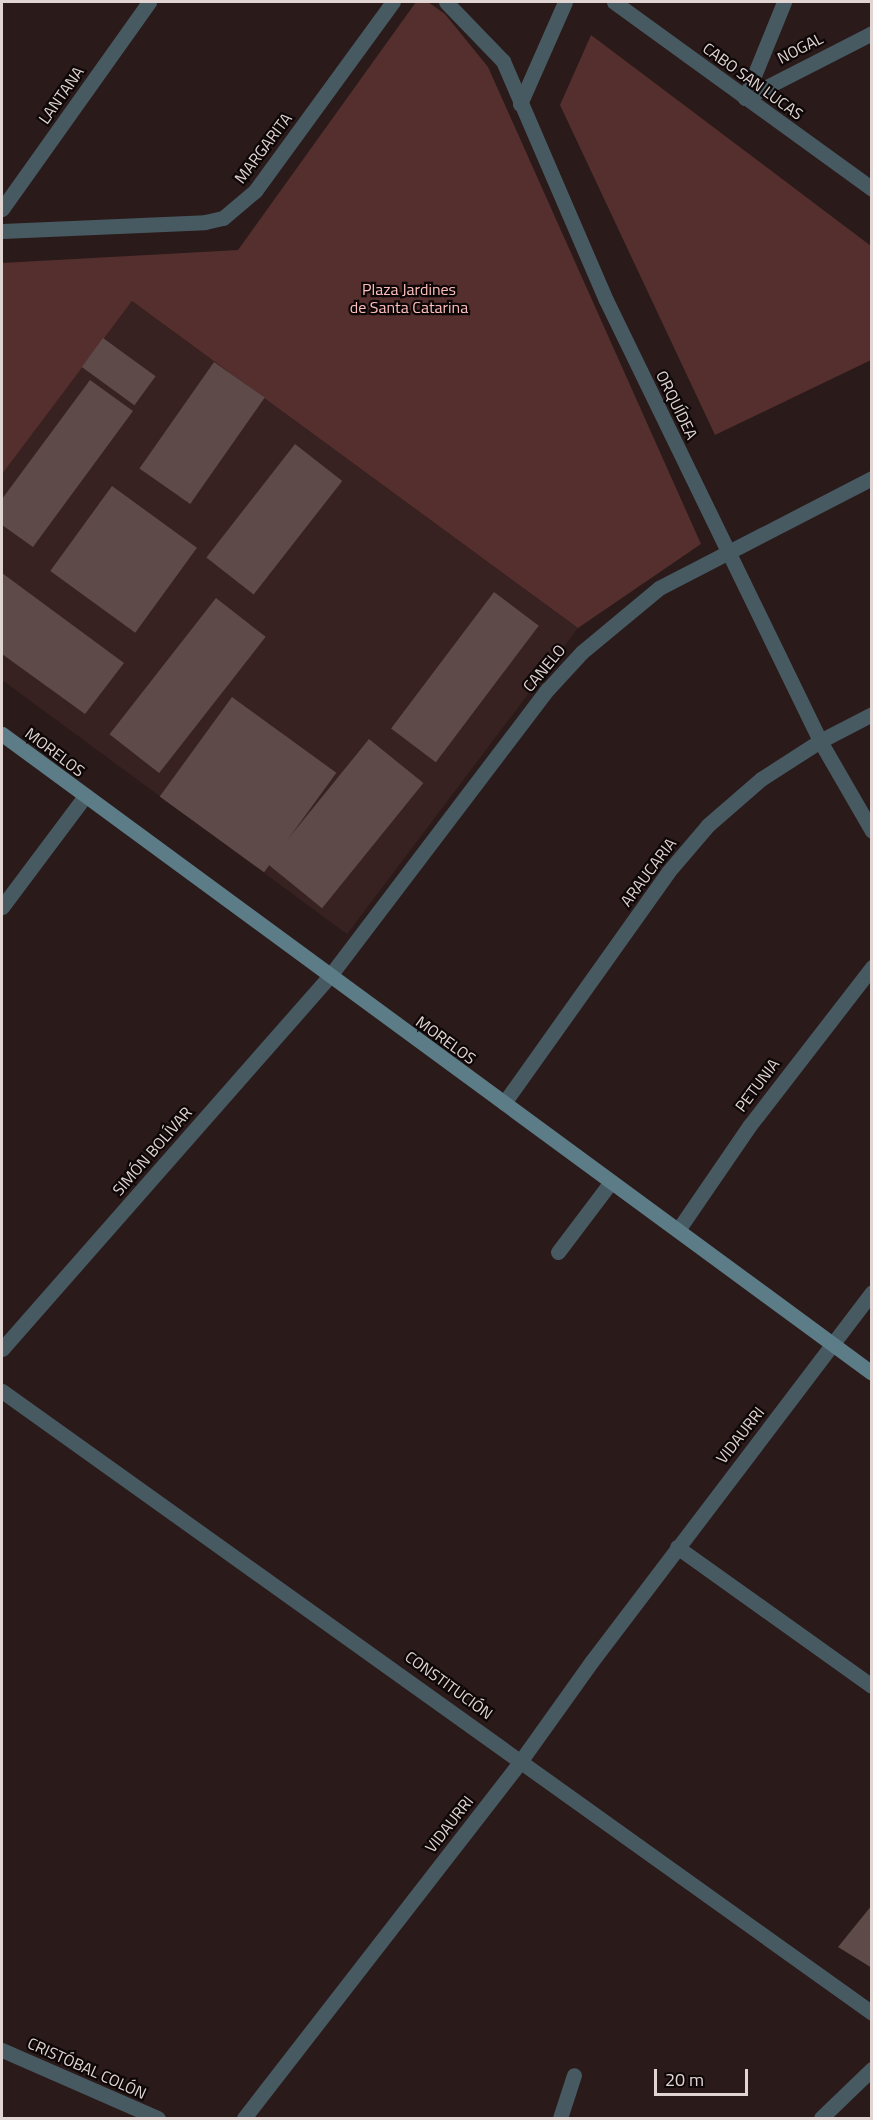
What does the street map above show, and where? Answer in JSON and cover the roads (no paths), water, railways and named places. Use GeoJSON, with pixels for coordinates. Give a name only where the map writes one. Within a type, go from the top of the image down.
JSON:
{"type":"FeatureCollection","features":[{"type":"Feature","properties":{"kind":"street","name":"LANTANA"},"geometry":{"type":"LineString","coordinates":[[2,209],[149,2]]}},
{"type":"Feature","properties":{"kind":"street","name":"MARGARITA"},"geometry":{"type":"LineString","coordinates":[[2,231],[205,222],[223,218],[255,191],[393,2]]}},
{"type":"Feature","properties":{"kind":"street","name":"ORQUÍDEA"},"geometry":{"type":"LineString","coordinates":[[446,2],[503,61],[606,300],[820,741],[872,831]]}},
{"type":"Feature","properties":{"kind":"street"},"geometry":{"type":"LineString","coordinates":[[520,104],[565,2]]}},
{"type":"Feature","properties":{"kind":"street","name":"CABO SAN LUCAS"},"geometry":{"type":"LineString","coordinates":[[614,2],[872,189]]}},
{"type":"Feature","properties":{"kind":"street"},"geometry":{"type":"LineString","coordinates":[[745,98],[784,2]]}},
{"type":"Feature","properties":{"kind":"street","name":"NOGAL"},"geometry":{"type":"LineString","coordinates":[[745,98],[872,33]]}},
{"type":"Feature","properties":{"kind":"street","name":"CANELO"},"geometry":{"type":"LineString","coordinates":[[329,977],[548,689],[582,652],[659,588],[727,549],[872,478]]}},
{"type":"Feature","properties":{"kind":"street","name":"ARAUCARIA"},"geometry":{"type":"LineString","coordinates":[[504,1103],[668,872],[708,825],[761,779],[820,741],[872,714]]}},
{"type":"Feature","properties":{"kind":"street","name":"MORELOS"},"geometry":{"type":"LineString","coordinates":[[2,734],[329,977],[872,1373]]}},
{"type":"Feature","properties":{"kind":"street"},"geometry":{"type":"LineString","coordinates":[[2,907],[85,796]]}},
{"type":"Feature","properties":{"kind":"street","name":"PETUNIA"},"geometry":{"type":"LineString","coordinates":[[678,1230],[750,1125],[872,967]]}},
{"type":"Feature","properties":{"kind":"street","name":"SIMÓN BOLÍVAR"},"geometry":{"type":"LineString","coordinates":[[2,1349],[329,977]]}},
{"type":"Feature","properties":{"kind":"street"},"geometry":{"type":"LineString","coordinates":[[558,1252],[612,1182]]}},
{"type":"Feature","properties":{"kind":"street","name":"VIDAURRI"},"geometry":{"type":"LineString","coordinates":[[244,2118],[522,1760],[677,1547],[872,1292]]}},
{"type":"Feature","properties":{"kind":"street","name":"CONSTITUCIÓN"},"geometry":{"type":"LineString","coordinates":[[2,1391],[522,1760],[872,2013]]}},
{"type":"Feature","properties":{"kind":"street"},"geometry":{"type":"LineString","coordinates":[[677,1547],[872,1686]]}},
{"type":"Feature","properties":{"kind":"street","name":"CRISTÓBAL COLÓN"},"geometry":{"type":"LineString","coordinates":[[2,2050],[158,2118]]}},
{"type":"Feature","properties":{"kind":"street"},"geometry":{"type":"LineString","coordinates":[[821,2118],[872,2069]]}},
{"type":"Feature","properties":{"kind":"street"},"geometry":{"type":"LineString","coordinates":[[560,2118],[574,2075]]}},
{"type":"Feature","properties":{"kind":"park label","name":"Plaza Jardines de Santa Catarina"},"geometry":{"type":"Point","coordinates":[409,298]}}]}
